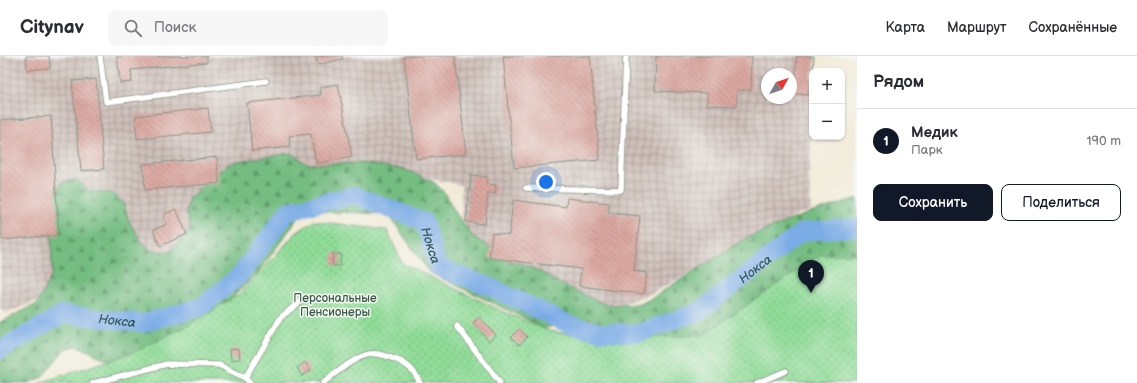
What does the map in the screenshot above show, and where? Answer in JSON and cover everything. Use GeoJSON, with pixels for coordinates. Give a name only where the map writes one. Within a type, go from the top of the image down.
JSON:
{"type":"FeatureCollection","features":[{"type":"Feature","properties":{"kind":"lane"},"geometry":{"type":"LineString","coordinates":[[100,56],[106,102],[266,81]]}},
{"type":"Feature","properties":{"kind":"lane"},"geometry":{"type":"LineString","coordinates":[[526,188],[621,190],[626,56]]}},
{"type":"Feature","properties":{"kind":"lane"},"geometry":{"type":"LineString","coordinates":[[246,378],[281,317],[301,301]]}},
{"type":"Feature","properties":{"kind":"lane"},"geometry":{"type":"LineString","coordinates":[[457,326],[500,383]]}},
{"type":"Feature","properties":{"kind":"lane"},"geometry":{"type":"LineString","coordinates":[[323,383],[350,363],[370,354],[384,356],[402,362],[416,373],[420,383]]}},
{"type":"Feature","properties":{"kind":"lane"},"geometry":{"type":"LineString","coordinates":[[93,383],[167,364],[220,365],[246,378],[250,383]]}},
{"type":"Feature","properties":{"kind":"lane"},"geometry":{"type":"LineString","coordinates":[[757,383],[786,371]]}},
{"type":"Feature","properties":{"kind":"shaded area"},"geometry":{"type":"Polygon","coordinates":[[[0,56],[816,56],[815,68],[809,68],[809,140],[811,140],[809,176],[811,211],[799,214],[651,294],[600,311],[463,247],[461,185],[364,165],[170,257],[62,291],[7,313],[0,309],[0,56]]]}},
{"type":"Feature","properties":{"kind":"green space"},"geometry":{"type":"Polygon","coordinates":[[[291,153],[307,164],[359,163],[404,169],[434,182],[444,192],[457,215],[473,237],[509,258],[541,272],[565,286],[607,305],[640,304],[652,298],[746,238],[801,216],[857,198],[857,383],[722,356],[643,348],[619,336],[592,319],[544,328],[429,272],[388,214],[303,211],[257,274],[223,306],[131,361],[107,360],[78,346],[65,349],[42,377],[28,383],[0,383],[0,322],[37,304],[52,274],[51,220],[54,197],[62,182],[77,180],[89,191],[112,193],[123,202],[130,224],[144,244],[151,250],[169,252],[191,229],[186,214],[189,198],[218,172],[232,162],[291,153]]]}},
{"type":"Feature","properties":{"kind":"green space","name":"Персональные Пенсионеры"},"geometry":{"type":"Polygon","coordinates":[[[314,221],[387,230],[402,263],[508,314],[550,331],[606,339],[703,335],[820,255],[857,254],[857,383],[39,383],[132,353],[189,325],[241,293],[296,233],[314,221]]]}},
{"type":"Feature","properties":{"kind":"building"},"geometry":{"type":"Polygon","coordinates":[[[26,56],[49,56],[50,68],[27,70],[26,56]]]}},
{"type":"Feature","properties":{"kind":"building"},"geometry":{"type":"Polygon","coordinates":[[[117,56],[207,56],[207,62],[131,70],[132,82],[120,83],[117,56]]]}},
{"type":"Feature","properties":{"kind":"building"},"geometry":{"type":"Polygon","coordinates":[[[315,56],[342,56],[343,59],[318,65],[315,56]]]}},
{"type":"Feature","properties":{"kind":"building"},"geometry":{"type":"Polygon","coordinates":[[[404,56],[455,56],[466,154],[416,159],[404,56]]]}},
{"type":"Feature","properties":{"kind":"building"},"geometry":{"type":"Polygon","coordinates":[[[503,56],[590,56],[600,160],[514,168],[503,56]]]}},
{"type":"Feature","properties":{"kind":"building"},"geometry":{"type":"Polygon","coordinates":[[[656,56],[752,56],[751,90],[737,90],[737,106],[707,105],[707,93],[655,91],[656,56]]]}},
{"type":"Feature","properties":{"kind":"building"},"geometry":{"type":"Polygon","coordinates":[[[797,56],[814,56],[813,68],[809,68],[809,95],[797,94],[797,56]]]}},
{"type":"Feature","properties":{"kind":"building"},"geometry":{"type":"Polygon","coordinates":[[[96,79],[104,169],[81,171],[72,81],[96,79]]]}},
{"type":"Feature","properties":{"kind":"building"},"geometry":{"type":"Polygon","coordinates":[[[338,84],[352,157],[316,164],[311,134],[289,136],[290,147],[252,151],[247,103],[321,95],[320,87],[338,84]]]}},
{"type":"Feature","properties":{"kind":"building"},"geometry":{"type":"Polygon","coordinates":[[[208,108],[211,132],[137,139],[135,116],[208,108]]]}},
{"type":"Feature","properties":{"kind":"building"},"geometry":{"type":"Polygon","coordinates":[[[51,116],[59,235],[2,240],[0,211],[0,120],[51,116]]]}},
{"type":"Feature","properties":{"kind":"building"},"geometry":{"type":"Polygon","coordinates":[[[217,157],[219,183],[145,190],[143,164],[217,157]]]}},
{"type":"Feature","properties":{"kind":"building"},"geometry":{"type":"Polygon","coordinates":[[[471,175],[487,177],[486,184],[496,185],[495,194],[488,193],[485,224],[466,222],[471,175]]]}},
{"type":"Feature","properties":{"kind":"building"},"geometry":{"type":"Polygon","coordinates":[[[567,198],[609,203],[608,213],[640,216],[634,271],[647,273],[644,294],[579,286],[581,269],[489,258],[492,233],[509,235],[513,200],[566,207],[567,198]]]}},
{"type":"Feature","properties":{"kind":"building"},"geometry":{"type":"Polygon","coordinates":[[[176,209],[187,234],[160,246],[153,230],[167,224],[163,215],[176,209]]]}},
{"type":"Feature","properties":{"kind":"building"},"geometry":{"type":"Polygon","coordinates":[[[333,253],[341,254],[340,266],[332,265],[333,253]]]}},
{"type":"Feature","properties":{"kind":"building"},"geometry":{"type":"Polygon","coordinates":[[[480,317],[496,335],[489,341],[473,323],[480,317]]]}},
{"type":"Feature","properties":{"kind":"building"},"geometry":{"type":"Polygon","coordinates":[[[519,329],[527,337],[519,345],[511,337],[519,329]]]}},
{"type":"Feature","properties":{"kind":"building"},"geometry":{"type":"Polygon","coordinates":[[[239,348],[240,359],[231,360],[230,349],[239,348]]]}},
{"type":"Feature","properties":{"kind":"building"},"geometry":{"type":"Polygon","coordinates":[[[305,362],[311,370],[302,376],[297,368],[305,362]]]}},
{"type":"Feature","properties":{"kind":"waterway","name":"Нокса"},"geometry":{"type":"LineString","coordinates":[[0,350],[63,314],[143,323],[201,307],[240,275],[288,211],[354,195],[424,222],[438,267],[488,286],[568,324],[601,332],[639,333],[700,311],[802,232],[857,227]]}},
{"type":"Feature","properties":{"kind":"place","name":"Медик"},"geometry":{"type":"Point","coordinates":[811,293]}}]}
